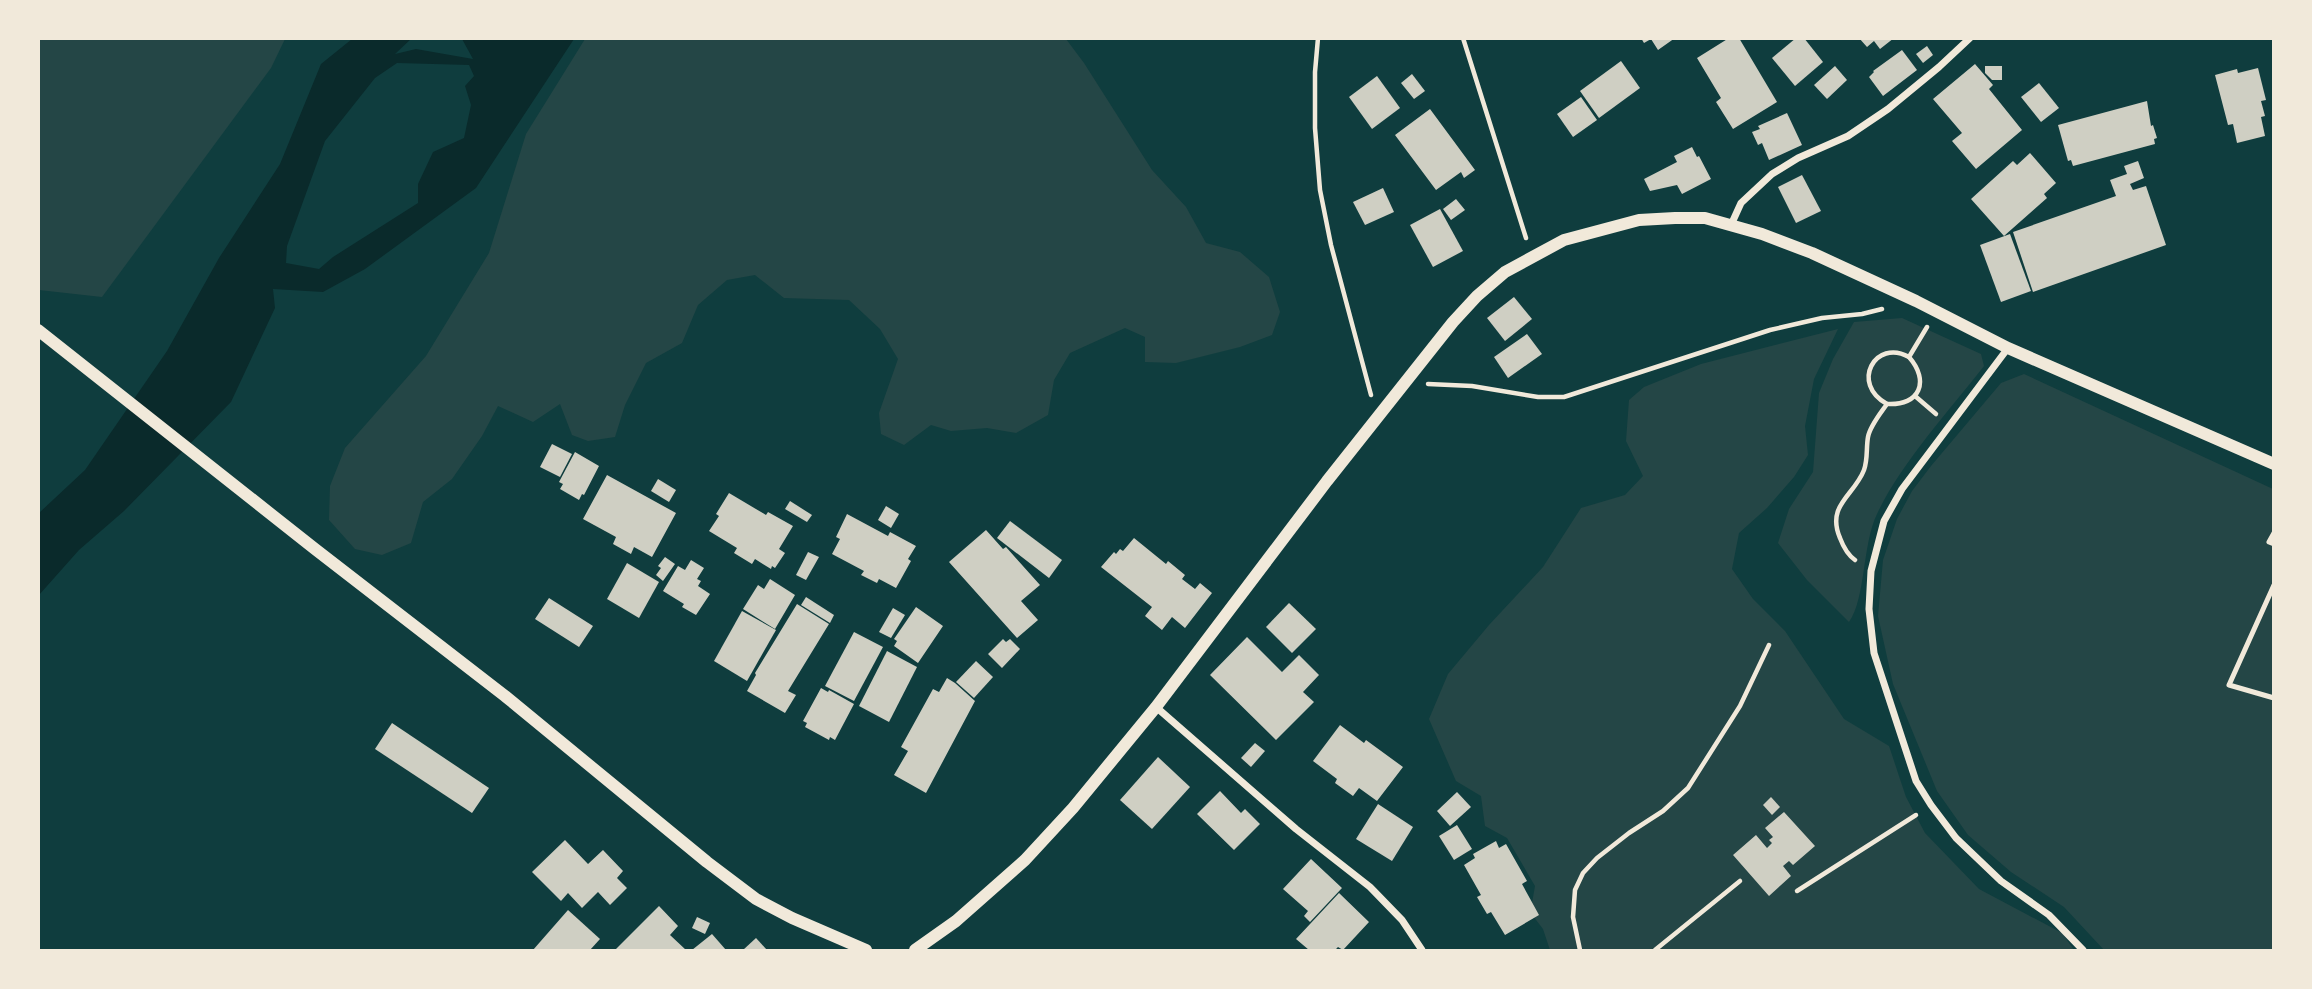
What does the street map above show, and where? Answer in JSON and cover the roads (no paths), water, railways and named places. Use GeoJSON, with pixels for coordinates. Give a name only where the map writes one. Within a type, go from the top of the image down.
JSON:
{"type":"FeatureCollection","features":[{"type":"Feature","properties":{"kind":"street"},"geometry":{"type":"LineString","coordinates":[[1731,225],[1741,203],[1772,174],[1798,158],[1848,136],[1908,92],[1970,38]]}},
{"type":"Feature","properties":{"kind":"street"},"geometry":{"type":"LineString","coordinates":[[915,950],[956,921],[1025,860],[1073,808],[1156,707],[1378,417],[1477,296],[1505,272],[1564,240],[1639,220],[1704,218],[1731,225],[1812,253],[1916,301],[2008,348],[2273,464]]}},
{"type":"Feature","properties":{"kind":"street"},"geometry":{"type":"LineString","coordinates":[[38,330],[315,550],[505,696],[756,899],[866,950]]}},
{"type":"Feature","properties":{"kind":"street"},"geometry":{"type":"LineString","coordinates":[[2008,348],[1902,489],[1884,521],[1871,571],[1869,609],[1874,653],[1916,781],[1931,806],[1956,838],[2001,881],[2049,915],[2083,950]]}},
{"type":"Feature","properties":{"kind":"street"},"geometry":{"type":"LineString","coordinates":[[1156,707],[1296,829],[1370,887],[1402,920],[1422,950]]}},
{"type":"Feature","properties":{"kind":"lane"},"geometry":{"type":"LineString","coordinates":[[2273,533],[2269,542],[2273,544]]}},
{"type":"Feature","properties":{"kind":"lane"},"geometry":{"type":"LineString","coordinates":[[2273,584],[2229,685],[2273,698]]}}]}
